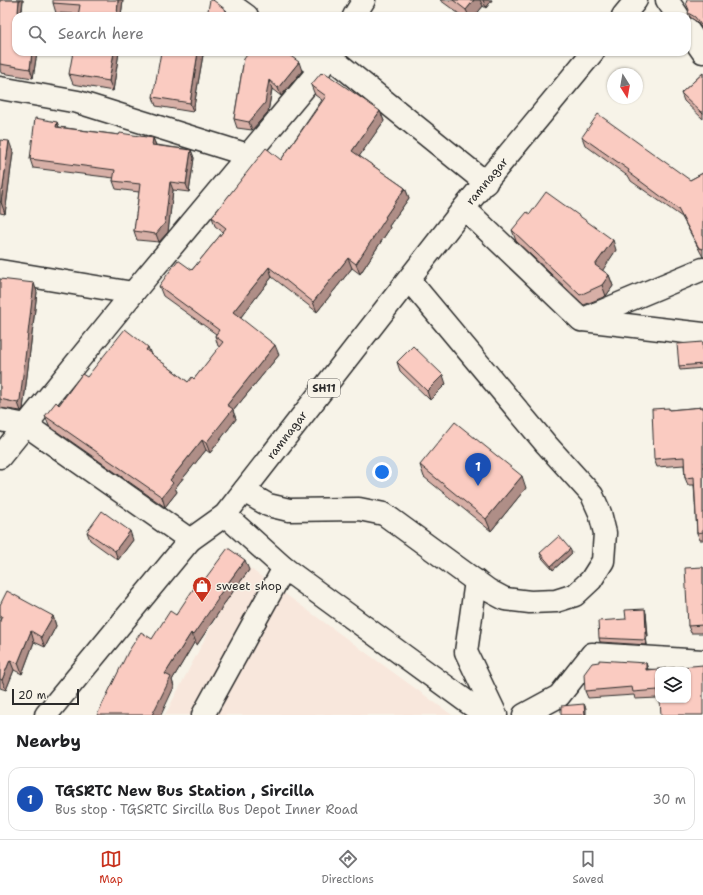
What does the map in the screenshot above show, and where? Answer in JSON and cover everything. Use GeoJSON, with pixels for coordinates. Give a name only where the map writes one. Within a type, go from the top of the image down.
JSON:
{"type":"FeatureCollection","features":[{"type":"Feature","properties":{"kind":"street"},"geometry":{"type":"LineString","coordinates":[[225,0],[242,12]]}},
{"type":"Feature","properties":{"kind":"street"},"geometry":{"type":"LineString","coordinates":[[356,12],[364,0]]}},
{"type":"Feature","properties":{"kind":"street"},"geometry":{"type":"LineString","coordinates":[[626,12],[636,0]]}},
{"type":"Feature","properties":{"kind":"street"},"geometry":{"type":"LineString","coordinates":[[667,0],[675,12]]}},
{"type":"Feature","properties":{"kind":"street"},"geometry":{"type":"LineString","coordinates":[[691,35],[703,52]]}},
{"type":"Feature","properties":{"kind":"street"},"geometry":{"type":"LineString","coordinates":[[314,56],[327,59],[486,182]]}},
{"type":"Feature","properties":{"kind":"street","name":"ramnagar"},"geometry":{"type":"LineString","coordinates":[[46,715],[190,540],[225,515],[464,208],[591,56]]}},
{"type":"Feature","properties":{"kind":"street"},"geometry":{"type":"LineString","coordinates":[[0,458],[133,293],[327,59]]}},
{"type":"Feature","properties":{"kind":"street"},"geometry":{"type":"LineString","coordinates":[[0,88],[78,102],[248,155]]}},
{"type":"Feature","properties":{"kind":"street"},"geometry":{"type":"LineString","coordinates":[[464,208],[581,320],[703,334]]}},
{"type":"Feature","properties":{"kind":"street"},"geometry":{"type":"LineString","coordinates":[[581,320],[703,269]]}},
{"type":"Feature","properties":{"kind":"street"},"geometry":{"type":"LineString","coordinates":[[0,271],[133,293]]}},
{"type":"Feature","properties":{"kind":"street"},"geometry":{"type":"LineString","coordinates":[[244,491],[268,505],[289,510],[334,508],[359,509],[384,514],[488,590],[505,599],[530,602],[556,601],[575,595],[591,580],[603,561],[605,533],[600,513],[592,494],[546,444],[409,280]]}},
{"type":"Feature","properties":{"kind":"street"},"geometry":{"type":"LineString","coordinates":[[0,420],[26,425],[190,540]]}},
{"type":"Feature","properties":{"kind":"street"},"geometry":{"type":"LineString","coordinates":[[225,515],[284,568],[485,715]]}},
{"type":"Feature","properties":{"kind":"street"},"geometry":{"type":"LineString","coordinates":[[203,715],[284,568]]}},
{"type":"Feature","properties":{"kind":"street"},"geometry":{"type":"LineString","coordinates":[[476,581],[466,652],[496,715]]}},
{"type":"Feature","properties":{"kind":"street"},"geometry":{"type":"LineString","coordinates":[[524,715],[559,696],[592,654],[703,661]]}},
{"type":"Feature","properties":{"kind":"shaded area"},"geometry":{"type":"Polygon","coordinates":[[[244,564],[452,715],[165,715],[244,564]]]}},
{"type":"Feature","properties":{"kind":"building"},"geometry":{"type":"Polygon","coordinates":[[[0,0],[19,0],[18,12],[12,12],[12,56],[32,56],[30,69],[0,64],[0,0]]]}},
{"type":"Feature","properties":{"kind":"building"},"geometry":{"type":"Polygon","coordinates":[[[53,0],[118,0],[117,12],[79,12],[80,5],[53,3],[53,0]]]}},
{"type":"Feature","properties":{"kind":"building"},"geometry":{"type":"Polygon","coordinates":[[[210,0],[213,0],[226,10],[226,12],[208,12],[210,0]]]}},
{"type":"Feature","properties":{"kind":"building"},"geometry":{"type":"Polygon","coordinates":[[[453,0],[474,0],[466,10],[453,0]]]}},
{"type":"Feature","properties":{"kind":"building"},"geometry":{"type":"Polygon","coordinates":[[[687,0],[703,0],[703,27],[695,17],[691,15],[691,12],[688,12],[686,3],[687,0]]]}},
{"type":"Feature","properties":{"kind":"building"},"geometry":{"type":"Polygon","coordinates":[[[72,56],[113,56],[109,81],[69,74],[72,56]]]}},
{"type":"Feature","properties":{"kind":"building"},"geometry":{"type":"Polygon","coordinates":[[[160,56],[197,56],[190,103],[153,97],[160,56]]]}},
{"type":"Feature","properties":{"kind":"building"},"geometry":{"type":"Polygon","coordinates":[[[246,56],[291,56],[299,62],[278,88],[269,80],[265,103],[249,122],[234,119],[244,59],[246,56]]]}},
{"type":"Feature","properties":{"kind":"building"},"geometry":{"type":"Polygon","coordinates":[[[324,72],[380,111],[352,151],[405,188],[356,264],[348,258],[313,302],[269,267],[233,312],[275,345],[227,405],[233,409],[206,443],[202,440],[170,480],[173,483],[162,497],[45,416],[56,402],[59,405],[82,374],[87,377],[125,329],[148,347],[146,350],[188,382],[192,377],[194,379],[223,342],[215,336],[219,330],[159,286],[178,260],[192,270],[226,228],[212,217],[266,148],[281,160],[326,96],[311,85],[321,73],[322,74],[324,72]]]}},
{"type":"Feature","properties":{"kind":"building"},"geometry":{"type":"Polygon","coordinates":[[[703,73],[703,114],[681,93],[703,73]]]}},
{"type":"Feature","properties":{"kind":"building"},"geometry":{"type":"Polygon","coordinates":[[[598,114],[690,180],[703,173],[703,249],[699,248],[678,209],[628,172],[629,170],[582,137],[598,114]]]}},
{"type":"Feature","properties":{"kind":"building"},"geometry":{"type":"Polygon","coordinates":[[[35,118],[57,122],[56,127],[119,135],[120,133],[153,138],[152,145],[191,150],[186,184],[170,182],[165,223],[156,234],[134,231],[140,184],[113,181],[115,170],[30,159],[35,118]]]}},
{"type":"Feature","properties":{"kind":"building"},"geometry":{"type":"Polygon","coordinates":[[[0,140],[9,141],[1,202],[0,202],[0,140]]]}},
{"type":"Feature","properties":{"kind":"building"},"geometry":{"type":"Polygon","coordinates":[[[546,192],[613,240],[595,265],[609,275],[602,285],[580,295],[512,230],[527,212],[530,214],[546,192]]]}},
{"type":"Feature","properties":{"kind":"building"},"geometry":{"type":"Polygon","coordinates":[[[0,279],[34,283],[20,400],[18,403],[0,399],[0,279]]]}},
{"type":"Feature","properties":{"kind":"building"},"geometry":{"type":"Polygon","coordinates":[[[703,342],[703,364],[679,366],[677,344],[703,342]]]}},
{"type":"Feature","properties":{"kind":"building"},"geometry":{"type":"Polygon","coordinates":[[[413,346],[443,375],[427,391],[397,362],[413,346]]]}},
{"type":"Feature","properties":{"kind":"building"},"geometry":{"type":"Polygon","coordinates":[[[703,407],[703,532],[697,533],[694,477],[685,478],[684,457],[654,459],[652,409],[669,408],[669,410],[703,407]]]}},
{"type":"Feature","properties":{"kind":"building"},"geometry":{"type":"Polygon","coordinates":[[[455,422],[522,476],[486,519],[420,465],[455,422]]]}},
{"type":"Feature","properties":{"kind":"building"},"geometry":{"type":"Polygon","coordinates":[[[102,511],[130,531],[115,551],[87,532],[102,511]]]}},
{"type":"Feature","properties":{"kind":"building"},"geometry":{"type":"Polygon","coordinates":[[[559,536],[570,549],[551,566],[540,553],[559,536]]]}},
{"type":"Feature","properties":{"kind":"building"},"geometry":{"type":"Polygon","coordinates":[[[228,548],[245,560],[217,598],[218,599],[193,635],[191,633],[165,674],[171,677],[152,715],[97,715],[128,652],[141,632],[152,639],[170,611],[176,615],[196,585],[199,587],[228,548]]]}},
{"type":"Feature","properties":{"kind":"building"},"geometry":{"type":"Polygon","coordinates":[[[703,567],[703,625],[688,626],[685,568],[703,567]]]}},
{"type":"Feature","properties":{"kind":"building"},"geometry":{"type":"Polygon","coordinates":[[[7,591],[53,616],[41,637],[31,631],[18,663],[10,660],[2,680],[0,679],[0,621],[2,616],[0,615],[0,605],[7,591]]]}},
{"type":"Feature","properties":{"kind":"building"},"geometry":{"type":"Polygon","coordinates":[[[645,609],[645,640],[599,638],[598,621],[626,619],[625,610],[645,609]]]}},
{"type":"Feature","properties":{"kind":"building"},"geometry":{"type":"Polygon","coordinates":[[[599,660],[646,663],[646,670],[655,669],[655,690],[633,692],[632,687],[585,691],[584,674],[592,663],[599,662],[599,660]]]}},
{"type":"Feature","properties":{"kind":"building"},"geometry":{"type":"Polygon","coordinates":[[[703,665],[703,715],[661,715],[660,703],[691,703],[691,667],[680,667],[703,665]]]}},
{"type":"Feature","properties":{"kind":"building"},"geometry":{"type":"Polygon","coordinates":[[[584,704],[585,715],[561,715],[561,706],[584,704]]]}},
{"type":"Feature","properties":{"kind":"place","name":"TGSRTC New Bus Station , Sircilla"},"geometry":{"type":"Point","coordinates":[478,486]}},
{"type":"Feature","properties":{"kind":"place","name":"sweet shop"},"geometry":{"type":"Point","coordinates":[202,603]}}]}
